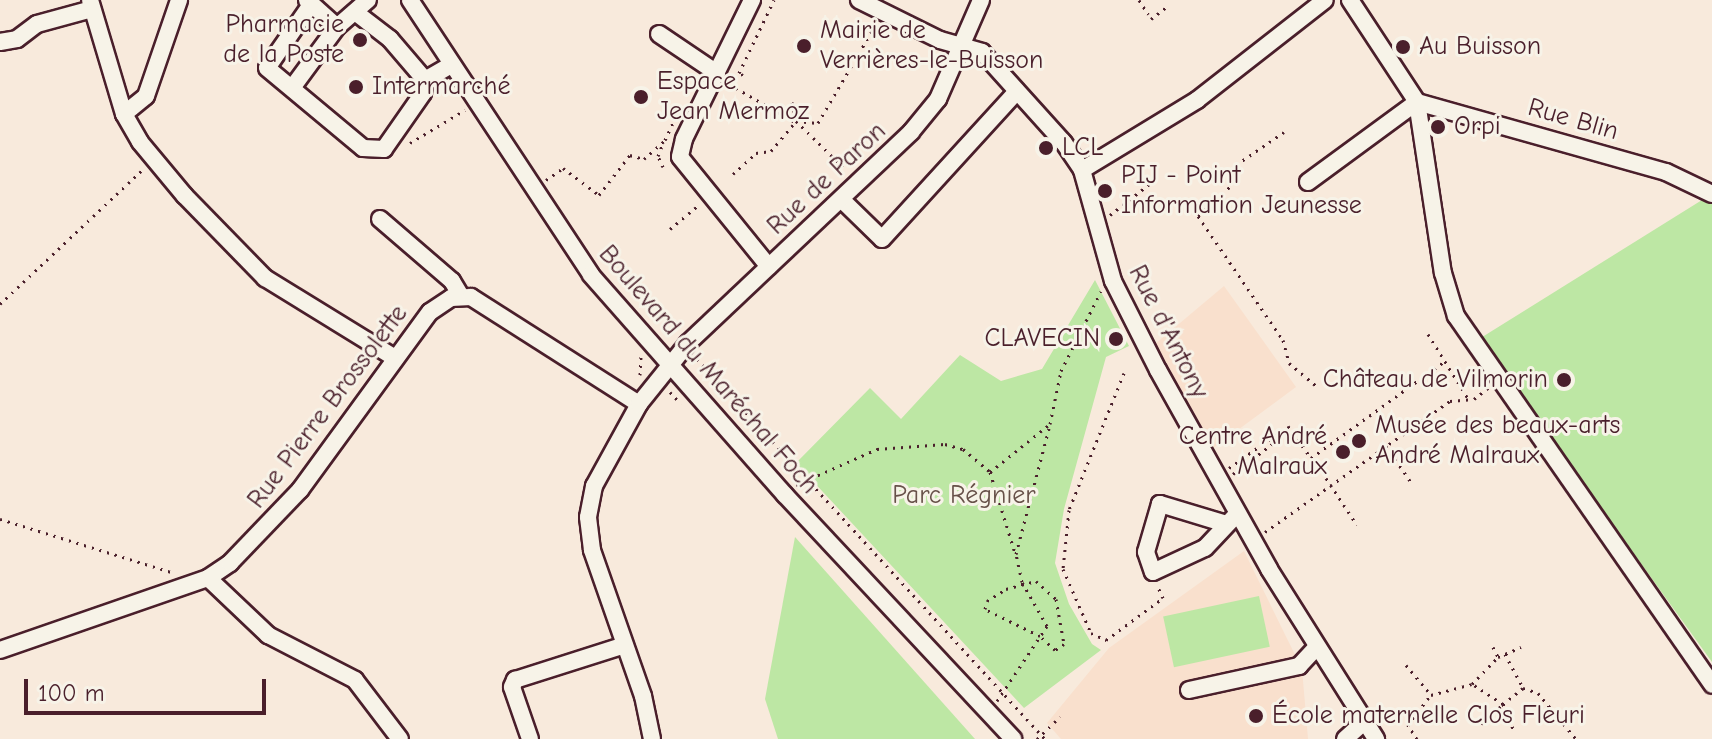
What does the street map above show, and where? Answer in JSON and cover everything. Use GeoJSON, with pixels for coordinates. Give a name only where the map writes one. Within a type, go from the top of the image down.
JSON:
{"type":"FeatureCollection","features":[{"type":"Feature","properties":{"kind":"street"},"geometry":{"type":"LineString","coordinates":[[124,114],[146,96],[179,0]]}},
{"type":"Feature","properties":{"kind":"street"},"geometry":{"type":"LineString","coordinates":[[292,88],[337,27],[368,0]]}},
{"type":"Feature","properties":{"kind":"street","name":"Boulevard du Maréchal Foch"},"geometry":{"type":"LineString","coordinates":[[410,0],[531,190],[591,275],[668,367],[1013,739]]}},
{"type":"Feature","properties":{"kind":"street"},"geometry":{"type":"LineString","coordinates":[[752,0],[684,139],[682,166],[769,267]]}},
{"type":"Feature","properties":{"kind":"street","name":"Rue d'Antony"},"geometry":{"type":"LineString","coordinates":[[859,0],[883,13],[982,52],[1082,170],[1113,281],[1230,518],[1269,569],[1376,739]]}},
{"type":"Feature","properties":{"kind":"street","name":"Rue de Paron"},"geometry":{"type":"LineString","coordinates":[[652,739],[625,645],[592,550],[588,517],[594,486],[635,401],[769,267],[911,132],[938,99],[981,0]]}},
{"type":"Feature","properties":{"kind":"street"},"geometry":{"type":"LineString","coordinates":[[1082,170],[1197,100],[1325,0]]}},
{"type":"Feature","properties":{"kind":"street"},"geometry":{"type":"LineString","coordinates":[[1350,0],[1417,102],[1443,273],[1456,316],[1498,382],[1712,685]]}},
{"type":"Feature","properties":{"kind":"street"},"geometry":{"type":"LineString","coordinates":[[337,27],[308,3],[267,68],[292,88],[294,95],[363,148],[384,149],[413,109],[425,80],[451,65]]}},
{"type":"Feature","properties":{"kind":"street"},"geometry":{"type":"LineString","coordinates":[[0,42],[17,39],[37,24],[91,5],[124,114],[153,159],[265,278],[395,358]]}},
{"type":"Feature","properties":{"kind":"street"},"geometry":{"type":"LineString","coordinates":[[355,12],[390,39],[425,80]]}},
{"type":"Feature","properties":{"kind":"street"},"geometry":{"type":"LineString","coordinates":[[659,34],[716,74]]}},
{"type":"Feature","properties":{"kind":"street"},"geometry":{"type":"LineString","coordinates":[[841,199],[882,239],[1017,91]]}},
{"type":"Feature","properties":{"kind":"street"},"geometry":{"type":"LineString","coordinates":[[1308,182],[1417,102]]}},
{"type":"Feature","properties":{"kind":"street","name":"Rue Blin"},"geometry":{"type":"LineString","coordinates":[[1417,102],[1666,172],[1712,194]]}},
{"type":"Feature","properties":{"kind":"street"},"geometry":{"type":"LineString","coordinates":[[380,219],[452,281],[461,296],[498,312],[635,401]]}},
{"type":"Feature","properties":{"kind":"street","name":"Rue Pierre Brossolette"},"geometry":{"type":"LineString","coordinates":[[0,650],[208,578],[259,538],[300,490],[430,312],[461,296]]}},
{"type":"Feature","properties":{"kind":"street"},"geometry":{"type":"LineString","coordinates":[[1160,504],[1230,518],[1205,548],[1153,572],[1146,552],[1160,504]]}},
{"type":"Feature","properties":{"kind":"street"},"geometry":{"type":"LineString","coordinates":[[208,578],[268,635],[355,680],[400,739]]}},
{"type":"Feature","properties":{"kind":"street"},"geometry":{"type":"LineString","coordinates":[[530,739],[512,687],[515,680],[625,645]]}},
{"type":"Feature","properties":{"kind":"street"},"geometry":{"type":"LineString","coordinates":[[1189,690],[1299,666],[1317,647]]}},
{"type":"Feature","properties":{"kind":"street"},"geometry":{"type":"LineString","coordinates":[[1345,739],[1364,722]]}},
{"type":"Feature","properties":{"kind":"path"},"geometry":{"type":"LineString","coordinates":[[743,75],[739,73],[774,0]]}},
{"type":"Feature","properties":{"kind":"path"},"geometry":{"type":"LineString","coordinates":[[1139,0],[1148,14]]}},
{"type":"Feature","properties":{"kind":"path"},"geometry":{"type":"LineString","coordinates":[[1151,19],[1169,5]]}},
{"type":"Feature","properties":{"kind":"path"},"geometry":{"type":"LineString","coordinates":[[796,121],[818,123],[883,13]]}},
{"type":"Feature","properties":{"kind":"path"},"geometry":{"type":"LineString","coordinates":[[716,74],[796,121],[859,182]]}},
{"type":"Feature","properties":{"kind":"path"},"geometry":{"type":"LineString","coordinates":[[792,102],[796,121]]}},
{"type":"Feature","properties":{"kind":"path"},"geometry":{"type":"LineString","coordinates":[[401,153],[411,142],[476,105]]}},
{"type":"Feature","properties":{"kind":"path"},"geometry":{"type":"LineString","coordinates":[[663,167],[658,156],[678,116]]}},
{"type":"Feature","properties":{"kind":"path"},"geometry":{"type":"LineString","coordinates":[[733,174],[756,153],[771,151],[796,121]]}},
{"type":"Feature","properties":{"kind":"path"},"geometry":{"type":"LineString","coordinates":[[1284,132],[1236,165],[1235,182],[1198,216],[1283,340],[1289,363],[1316,386]]}},
{"type":"Feature","properties":{"kind":"path"},"geometry":{"type":"LineString","coordinates":[[531,190],[563,168],[599,195],[630,155],[644,159],[665,140]]}},
{"type":"Feature","properties":{"kind":"path"},"geometry":{"type":"LineString","coordinates":[[0,304],[153,159]]}},
{"type":"Feature","properties":{"kind":"path"},"geometry":{"type":"LineString","coordinates":[[1096,228],[1152,182]]}},
{"type":"Feature","properties":{"kind":"path"},"geometry":{"type":"LineString","coordinates":[[670,229],[708,196]]}},
{"type":"Feature","properties":{"kind":"path"},"geometry":{"type":"LineString","coordinates":[[1016,554],[1061,371],[1092,303],[1113,281]]}},
{"type":"Feature","properties":{"kind":"path"},"geometry":{"type":"LineString","coordinates":[[1428,334],[1469,400]]}},
{"type":"Feature","properties":{"kind":"path"},"geometry":{"type":"LineString","coordinates":[[693,352],[803,479],[1045,739]]}},
{"type":"Feature","properties":{"kind":"path"},"geometry":{"type":"LineString","coordinates":[[635,401],[643,369],[641,356]]}},
{"type":"Feature","properties":{"kind":"path"},"geometry":{"type":"LineString","coordinates":[[1279,432],[1276,441],[1233,474],[1228,469],[1279,432],[1288,426],[1313,460],[1445,361]]}},
{"type":"Feature","properties":{"kind":"path"},"geometry":{"type":"LineString","coordinates":[[700,362],[700,375]]}},
{"type":"Feature","properties":{"kind":"path"},"geometry":{"type":"LineString","coordinates":[[1124,373],[1069,510],[1063,569],[1091,633],[1106,640],[1163,598],[1153,572]]}},
{"type":"Feature","properties":{"kind":"path"},"geometry":{"type":"LineString","coordinates":[[1261,535],[1450,401],[1469,400],[1498,382]]}},
{"type":"Feature","properties":{"kind":"path"},"geometry":{"type":"LineString","coordinates":[[669,392],[681,404]]}},
{"type":"Feature","properties":{"kind":"path"},"geometry":{"type":"LineString","coordinates":[[990,472],[1050,424]]}},
{"type":"Feature","properties":{"kind":"path"},"geometry":{"type":"LineString","coordinates":[[785,495],[803,479],[877,449],[945,444],[963,449],[990,472],[1022,582],[1047,626],[1003,694],[986,712]]}},
{"type":"Feature","properties":{"kind":"path"},"geometry":{"type":"LineString","coordinates":[[1386,446],[1413,485]]}},
{"type":"Feature","properties":{"kind":"path"},"geometry":{"type":"LineString","coordinates":[[1326,478],[1357,525]]}},
{"type":"Feature","properties":{"kind":"path"},"geometry":{"type":"LineString","coordinates":[[0,519],[167,568],[191,584]]}},
{"type":"Feature","properties":{"kind":"path"},"geometry":{"type":"LineString","coordinates":[[1036,581],[1056,599],[1064,644],[1055,650],[1040,636],[985,609],[987,601],[1022,582],[1036,581]]}},
{"type":"Feature","properties":{"kind":"path"},"geometry":{"type":"LineString","coordinates":[[1493,647],[1498,657]]}},
{"type":"Feature","properties":{"kind":"path"},"geometry":{"type":"LineString","coordinates":[[1417,739],[1408,725],[1431,695],[1472,684],[1498,657],[1521,647]]}},
{"type":"Feature","properties":{"kind":"path"},"geometry":{"type":"LineString","coordinates":[[1505,654],[1523,688],[1538,693],[1576,739]]}},
{"type":"Feature","properties":{"kind":"path"},"geometry":{"type":"LineString","coordinates":[[1406,665],[1431,695]]}},
{"type":"Feature","properties":{"kind":"path"},"geometry":{"type":"LineString","coordinates":[[1472,684],[1503,704],[1513,729]]}},
{"type":"Feature","properties":{"kind":"path"},"geometry":{"type":"LineString","coordinates":[[1481,724],[1523,688]]}},
{"type":"Feature","properties":{"kind":"path"},"geometry":{"type":"LineString","coordinates":[[1037,739],[1060,717]]}},
{"type":"Feature","properties":{"kind":"shaded area"},"geometry":{"type":"Polygon","coordinates":[[[1224,286],[1296,387],[1212,449],[1155,344],[1224,286]]]}},
{"type":"Feature","properties":{"kind":"shaded area"},"geometry":{"type":"Polygon","coordinates":[[[1244,551],[1302,669],[1308,739],[1061,739],[1047,723],[1109,648],[1244,551]]]}},
{"type":"Feature","properties":{"kind":"green space"},"geometry":{"type":"Polygon","coordinates":[[[1702,200],[1712,204],[1712,662],[1479,339],[1702,200]]]}},
{"type":"Feature","properties":{"kind":"green space","name":"Parc Régnier"},"geometry":{"type":"Polygon","coordinates":[[[1095,280],[1129,346],[1106,357],[1064,509],[1055,563],[1069,604],[1092,644],[1101,650],[1024,708],[796,463],[870,388],[901,419],[960,355],[1001,381],[1042,369],[1095,280]]]}},
{"type":"Feature","properties":{"kind":"green space"},"geometry":{"type":"Polygon","coordinates":[[[795,537],[975,739],[778,739],[765,699],[795,537]]]}},
{"type":"Feature","properties":{"kind":"green space"},"geometry":{"type":"Polygon","coordinates":[[[1259,596],[1270,647],[1174,667],[1163,616],[1259,596]]]}},
{"type":"Feature","properties":{"kind":"place","name":"Pharmacie de la Poste"},"geometry":{"type":"Point","coordinates":[360,40]}},
{"type":"Feature","properties":{"kind":"place","name":"Mairie de Verrières-le-Buisson"},"geometry":{"type":"Point","coordinates":[804,46]}},
{"type":"Feature","properties":{"kind":"place","name":"Au Buisson"},"geometry":{"type":"Point","coordinates":[1403,47]}},
{"type":"Feature","properties":{"kind":"place","name":"Intermarché"},"geometry":{"type":"Point","coordinates":[356,87]}},
{"type":"Feature","properties":{"kind":"place","name":"Espace Jean Mermoz"},"geometry":{"type":"Point","coordinates":[641,97]}},
{"type":"Feature","properties":{"kind":"place","name":"Orpi"},"geometry":{"type":"Point","coordinates":[1438,127]}},
{"type":"Feature","properties":{"kind":"place","name":"LCL"},"geometry":{"type":"Point","coordinates":[1046,148]}},
{"type":"Feature","properties":{"kind":"place","name":"PIJ - Point Information Jeunesse"},"geometry":{"type":"Point","coordinates":[1105,191]}},
{"type":"Feature","properties":{"kind":"place","name":"CLAVECIN"},"geometry":{"type":"Point","coordinates":[1116,339]}},
{"type":"Feature","properties":{"kind":"place","name":"Château de Vilmorin"},"geometry":{"type":"Point","coordinates":[1564,380]}},
{"type":"Feature","properties":{"kind":"place","name":"Musée des beaux-arts André Malraux"},"geometry":{"type":"Point","coordinates":[1359,441]}},
{"type":"Feature","properties":{"kind":"place","name":"Centre André Malraux"},"geometry":{"type":"Point","coordinates":[1343,452]}},
{"type":"Feature","properties":{"kind":"place","name":"École maternelle Clos Fleuri"},"geometry":{"type":"Point","coordinates":[1256,716]}}]}
